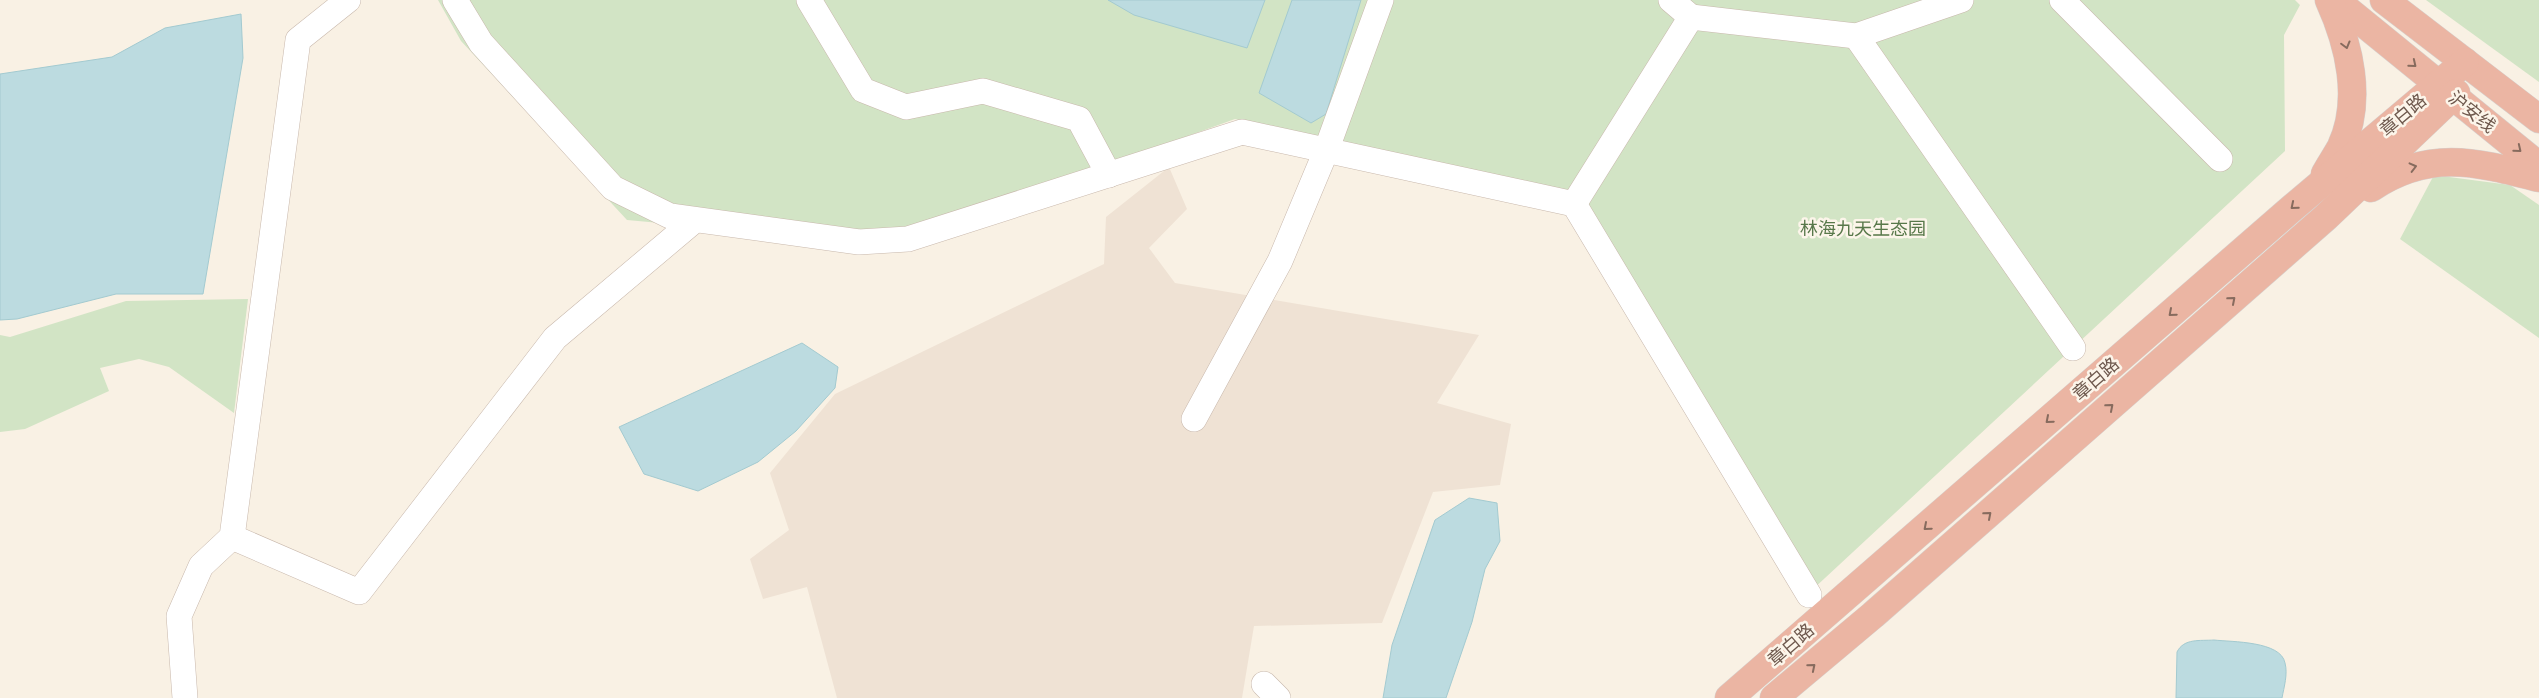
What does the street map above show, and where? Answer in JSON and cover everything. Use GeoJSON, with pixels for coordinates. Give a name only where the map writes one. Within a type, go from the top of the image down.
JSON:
{"type":"FeatureCollection","features":[{"type":"Feature","properties":{"kind":"highway"},"geometry":{"type":"LineString","coordinates":[[2316,188],[2341,146],[2350,116],[2352,90],[2350,61],[2341,26],[2328,0]]}},
{"type":"Feature","properties":{"kind":"highway","name":"沪安线"},"geometry":{"type":"LineString","coordinates":[[2335,0],[2539,166]]}},
{"type":"Feature","properties":{"kind":"highway","name":"沪安线"},"geometry":{"type":"LineString","coordinates":[[2384,0],[2539,119]]}},
{"type":"Feature","properties":{"kind":"highway"},"geometry":{"type":"LineString","coordinates":[[2446,91],[2471,67]]}},
{"type":"Feature","properties":{"kind":"highway","name":"章白路"},"geometry":{"type":"LineString","coordinates":[[1729,698],[2316,188],[2446,91]]}},
{"type":"Feature","properties":{"kind":"highway","name":"章白路"},"geometry":{"type":"LineString","coordinates":[[1774,698],[1873,615],[2326,217],[2446,91]]}},
{"type":"Feature","properties":{"kind":"highway"},"geometry":{"type":"LineString","coordinates":[[2326,217],[2392,174],[2413,166],[2460,162],[2486,165],[2539,178]]}},
{"type":"Feature","properties":{"kind":"lane"},"geometry":{"type":"LineString","coordinates":[[185,698],[179,616],[201,566],[232,536],[298,40],[348,0]]}},
{"type":"Feature","properties":{"kind":"lane"},"geometry":{"type":"LineString","coordinates":[[455,0],[482,43],[614,188],[670,216],[859,242],[908,239],[1242,132],[1574,204],[1809,595]]}},
{"type":"Feature","properties":{"kind":"lane"},"geometry":{"type":"LineString","coordinates":[[809,0],[863,90],[906,107],[983,91],[1079,119],[1109,175]]}},
{"type":"Feature","properties":{"kind":"lane"},"geometry":{"type":"LineString","coordinates":[[1194,419],[1280,261],[1326,151],[1381,0]]}},
{"type":"Feature","properties":{"kind":"lane"},"geometry":{"type":"LineString","coordinates":[[1671,0],[1691,17],[1856,36],[1961,0]]}},
{"type":"Feature","properties":{"kind":"lane"},"geometry":{"type":"LineString","coordinates":[[2062,0],[2220,159]]}},
{"type":"Feature","properties":{"kind":"lane"},"geometry":{"type":"LineString","coordinates":[[1574,204],[1691,17]]}},
{"type":"Feature","properties":{"kind":"lane"},"geometry":{"type":"LineString","coordinates":[[1856,36],[2073,348]]}},
{"type":"Feature","properties":{"kind":"lane"},"geometry":{"type":"LineString","coordinates":[[232,536],[359,592],[555,338],[695,220]]}},
{"type":"Feature","properties":{"kind":"shaded area"},"geometry":{"type":"Polygon","coordinates":[[[1169,167],[1187,209],[1149,248],[1175,283],[1479,335],[1437,403],[1511,424],[1500,485],[1433,492],[1382,623],[1254,626],[1242,698],[837,698],[807,587],[763,599],[750,559],[789,530],[770,473],[835,394],[1104,264],[1106,217],[1169,167]]]}},
{"type":"Feature","properties":{"kind":"green space","name":"林海九天生态园"},"geometry":{"type":"Polygon","coordinates":[[[438,0],[2295,0],[2300,5],[2284,35],[2285,151],[1811,591],[1577,196],[1235,119],[889,244],[627,220],[461,41],[438,0]]]}},
{"type":"Feature","properties":{"kind":"green space"},"geometry":{"type":"Polygon","coordinates":[[[2426,0],[2539,0],[2539,82],[2426,0]]]}},
{"type":"Feature","properties":{"kind":"green space"},"geometry":{"type":"Polygon","coordinates":[[[2434,175],[2510,185],[2539,205],[2539,338],[2400,239],[2434,175]]]}},
{"type":"Feature","properties":{"kind":"green space"},"geometry":{"type":"Polygon","coordinates":[[[248,299],[234,413],[169,367],[139,359],[100,368],[109,391],[25,429],[0,432],[0,335],[10,337],[126,301],[248,299]]]}},
{"type":"Feature","properties":{"kind":"water"},"geometry":{"type":"Polygon","coordinates":[[[1108,0],[1265,0],[1247,48],[1134,15],[1108,0]]]}},
{"type":"Feature","properties":{"kind":"water"},"geometry":{"type":"Polygon","coordinates":[[[1292,0],[1361,0],[1326,114],[1311,123],[1259,93],[1292,0]]]}},
{"type":"Feature","properties":{"kind":"water"},"geometry":{"type":"Polygon","coordinates":[[[241,14],[243,58],[203,294],[116,294],[17,319],[0,320],[0,74],[112,57],[165,28],[241,14]]]}},
{"type":"Feature","properties":{"kind":"water"},"geometry":{"type":"Polygon","coordinates":[[[802,343],[838,367],[835,388],[796,431],[758,462],[698,491],[644,474],[619,427],[802,343]]]}},
{"type":"Feature","properties":{"kind":"water"},"geometry":{"type":"Polygon","coordinates":[[[1469,498],[1497,503],[1500,541],[1485,569],[1472,622],[1446,698],[1383,698],[1392,645],[1435,520],[1469,498]]]}},
{"type":"Feature","properties":{"kind":"water"},"geometry":{"type":"Polygon","coordinates":[[[2214,640],[2243,642],[2275,650],[2282,656],[2285,663],[2286,672],[2282,698],[2176,698],[2177,652],[2188,642],[2214,640]]]}}]}
